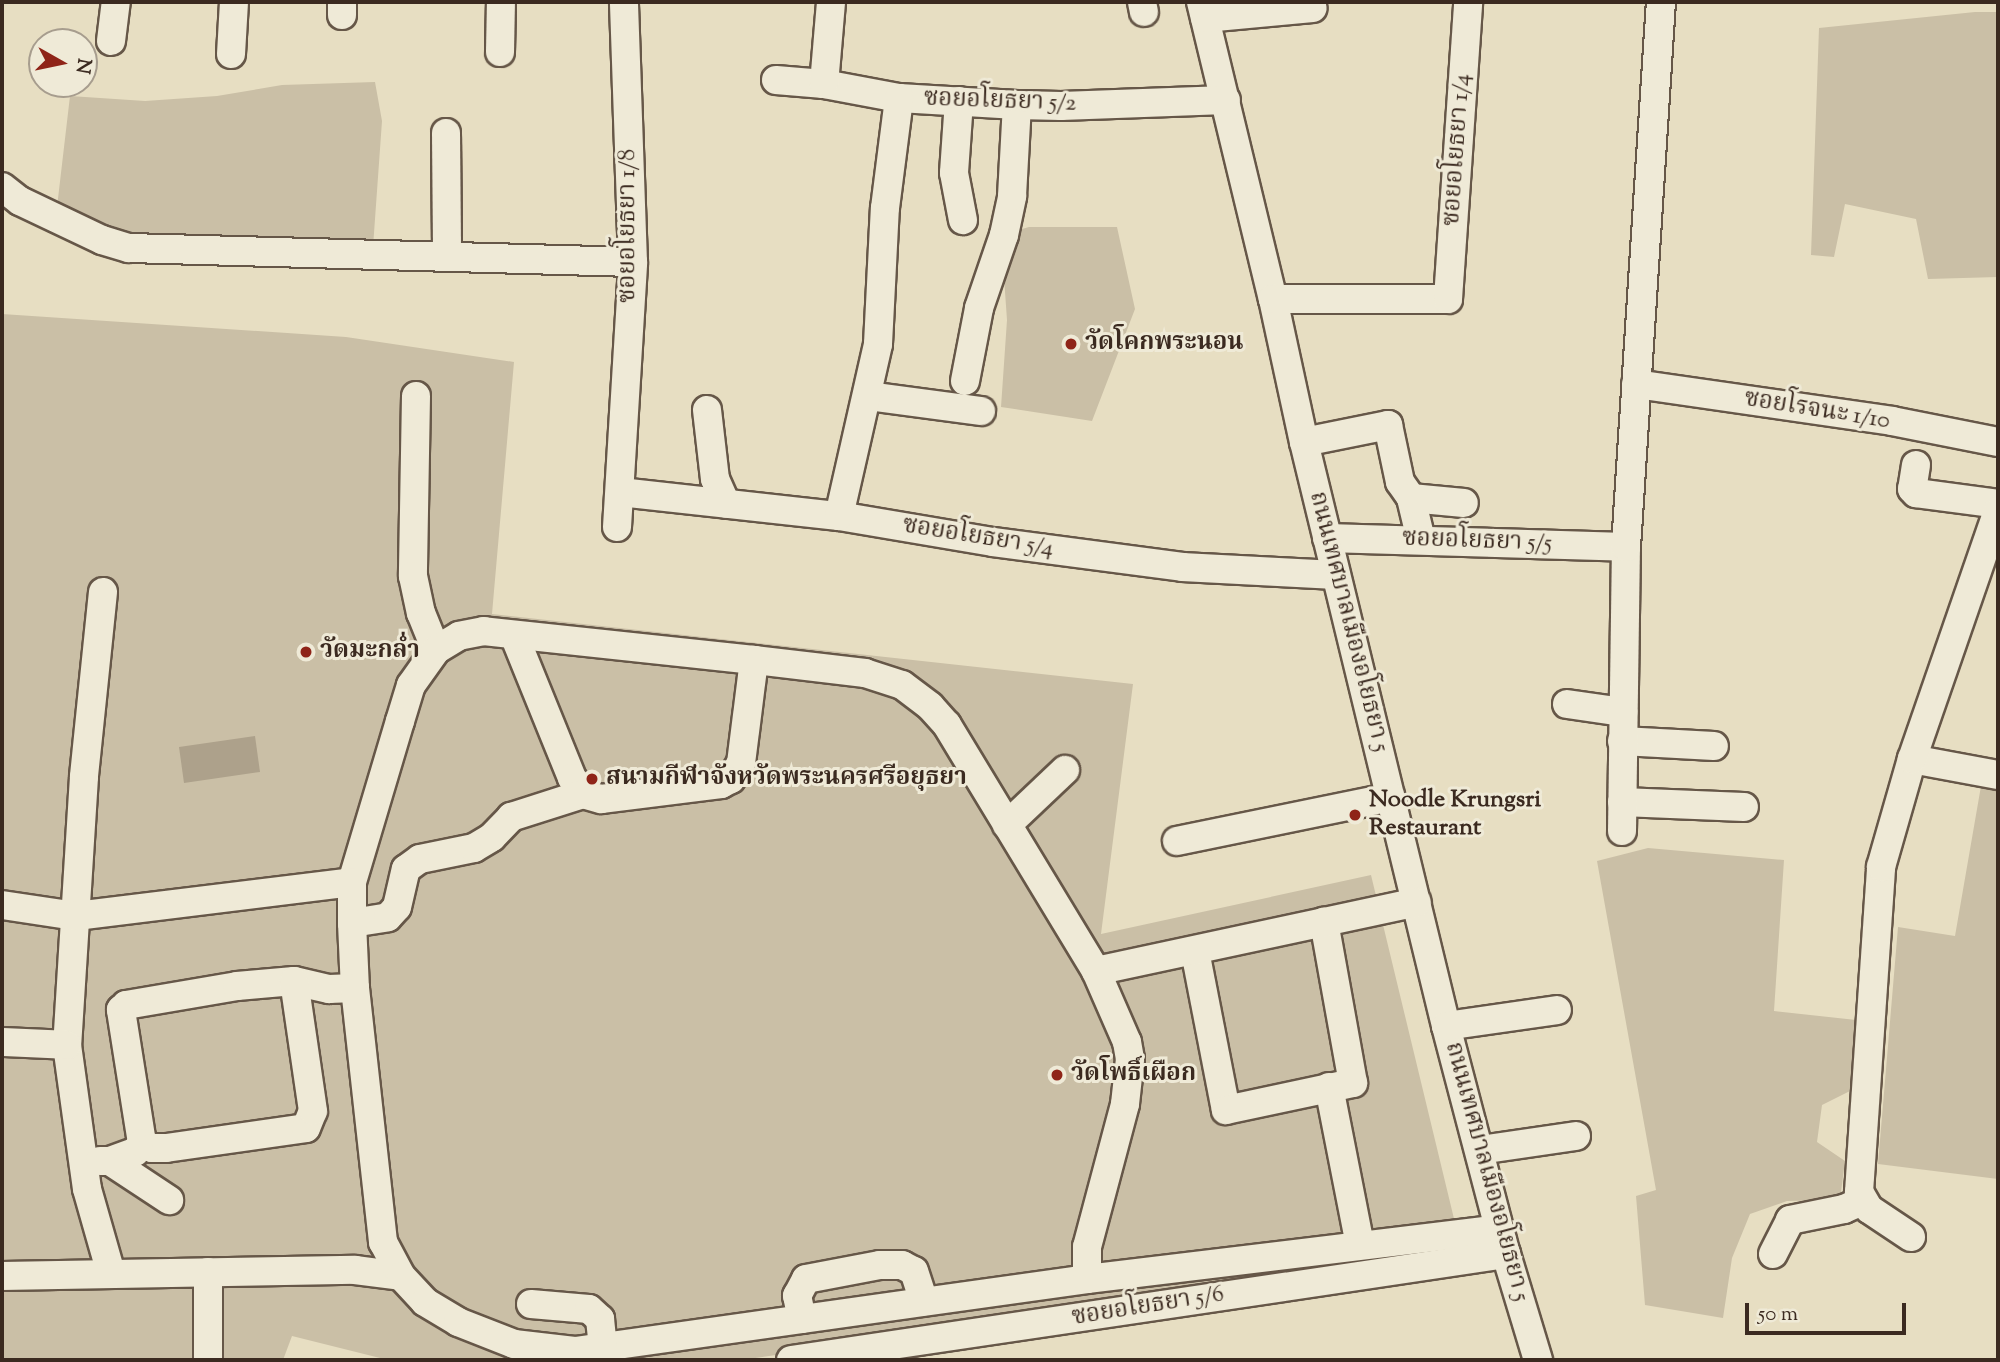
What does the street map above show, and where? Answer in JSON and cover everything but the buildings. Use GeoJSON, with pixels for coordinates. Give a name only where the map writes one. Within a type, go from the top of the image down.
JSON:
{"type":"FeatureCollection","features":[{"type":"Feature","properties":{"kind":"street"},"geometry":{"type":"LineString","coordinates":[[111,41],[116,2]]}},
{"type":"Feature","properties":{"kind":"street"},"geometry":{"type":"LineString","coordinates":[[230,54],[234,2]]}},
{"type":"Feature","properties":{"kind":"street"},"geometry":{"type":"LineString","coordinates":[[500,52],[501,2]]}},
{"type":"Feature","properties":{"kind":"street","name":"ซอยอโยธยา 1/8"},"geometry":{"type":"LineString","coordinates":[[617,527],[626,339],[633,262],[624,2]]}},
{"type":"Feature","properties":{"kind":"street"},"geometry":{"type":"LineString","coordinates":[[824,84],[831,2]]}},
{"type":"Feature","properties":{"kind":"street","name":"ซอยอโยธยา 1/4"},"geometry":{"type":"LineString","coordinates":[[1273,299],[1448,299],[1468,2]]}},
{"type":"Feature","properties":{"kind":"street"},"geometry":{"type":"LineString","coordinates":[[1622,831],[1626,547],[1661,2]]}},
{"type":"Feature","properties":{"kind":"street"},"geometry":{"type":"LineString","coordinates":[[1203,10],[1313,8]]}},
{"type":"Feature","properties":{"kind":"street","name":"ถนนเทศบาลเมืองอโยธยา 5"},"geometry":{"type":"LineString","coordinates":[[1203,10],[1327,538],[1447,1026],[1502,1241],[1538,1360]]}},
{"type":"Feature","properties":{"kind":"street","name":"ซอยอโยธยา 5/2"},"geometry":{"type":"LineString","coordinates":[[776,79],[824,84],[899,98],[1017,105],[1226,100]]}},
{"type":"Feature","properties":{"kind":"street"},"geometry":{"type":"LineString","coordinates":[[839,516],[878,344],[885,208],[899,98]]}},
{"type":"Feature","properties":{"kind":"street"},"geometry":{"type":"LineString","coordinates":[[959,101],[954,173],[962,220]]}},
{"type":"Feature","properties":{"kind":"street"},"geometry":{"type":"LineString","coordinates":[[965,381],[979,309],[1004,235],[1012,197],[1017,105]]}},
{"type":"Feature","properties":{"kind":"street"},"geometry":{"type":"LineString","coordinates":[[446,133],[447,257]]}},
{"type":"Feature","properties":{"kind":"street"},"geometry":{"type":"LineString","coordinates":[[2,187],[31,207],[102,240],[129,248],[633,262]]}},
{"type":"Feature","properties":{"kind":"street","name":"ซอยโรจนะ 1/10"},"geometry":{"type":"LineString","coordinates":[[1636,384],[1892,421],[1998,442]]}},
{"type":"Feature","properties":{"kind":"street"},"geometry":{"type":"LineString","coordinates":[[416,396],[413,576],[421,613],[436,650]]}},
{"type":"Feature","properties":{"kind":"street"},"geometry":{"type":"LineString","coordinates":[[868,396],[981,411]]}},
{"type":"Feature","properties":{"kind":"street"},"geometry":{"type":"LineString","coordinates":[[707,410],[715,480],[726,504]]}},
{"type":"Feature","properties":{"kind":"street"},"geometry":{"type":"LineString","coordinates":[[1304,442],[1388,425],[1400,482],[1411,498],[1421,540]]}},
{"type":"Feature","properties":{"kind":"street"},"geometry":{"type":"LineString","coordinates":[[1916,465],[1912,491],[1998,504]]}},
{"type":"Feature","properties":{"kind":"street","name":"ซอยอโยธยา 5/4"},"geometry":{"type":"LineString","coordinates":[[620,492],[839,516],[993,542],[1182,567],[1336,575]]}},
{"type":"Feature","properties":{"kind":"street"},"geometry":{"type":"LineString","coordinates":[[1411,498],[1464,503]]}},
{"type":"Feature","properties":{"kind":"street"},"geometry":{"type":"LineString","coordinates":[[1773,1254],[1790,1220],[1844,1209],[1860,1187],[1881,867],[1912,759],[1998,511]]}},
{"type":"Feature","properties":{"kind":"street","name":"ซอยอโยธยา 5/5"},"geometry":{"type":"LineString","coordinates":[[1327,538],[1626,547]]}},
{"type":"Feature","properties":{"kind":"street"},"geometry":{"type":"LineString","coordinates":[[103,592],[84,777],[67,1045],[82,1161],[111,1273]]}},
{"type":"Feature","properties":{"kind":"street"},"geometry":{"type":"LineString","coordinates":[[1087,1279],[1087,1247],[1125,1104],[1130,1059],[1127,1042],[1096,971],[947,725],[930,706],[902,685],[864,673],[754,660],[484,631],[459,636],[436,650],[411,685],[352,882],[352,923],[355,988],[383,1242],[401,1276],[425,1302],[458,1322],[514,1344],[575,1351],[924,1301],[1360,1245],[1502,1241]]}},
{"type":"Feature","properties":{"kind":"street"},"geometry":{"type":"LineString","coordinates":[[514,635],[572,778],[583,794]]}},
{"type":"Feature","properties":{"kind":"street"},"geometry":{"type":"LineString","coordinates":[[352,923],[388,917],[397,907],[406,869],[420,859],[474,848],[492,837],[511,817],[583,794],[601,799],[721,784],[731,779],[741,764],[754,660]]}},
{"type":"Feature","properties":{"kind":"street"},"geometry":{"type":"LineString","coordinates":[[1567,704],[1623,712]]}},
{"type":"Feature","properties":{"kind":"street"},"geometry":{"type":"LineString","coordinates":[[1622,741],[1714,746]]}},
{"type":"Feature","properties":{"kind":"street"},"geometry":{"type":"LineString","coordinates":[[1912,759],[1998,775]]}},
{"type":"Feature","properties":{"kind":"street"},"geometry":{"type":"LineString","coordinates":[[1007,825],[1065,770]]}},
{"type":"Feature","properties":{"kind":"street"},"geometry":{"type":"LineString","coordinates":[[1177,841],[1391,797]]}},
{"type":"Feature","properties":{"kind":"street"},"geometry":{"type":"LineString","coordinates":[[1622,802],[1744,807]]}},
{"type":"Feature","properties":{"kind":"street"},"geometry":{"type":"LineString","coordinates":[[2,905],[76,916],[352,882]]}},
{"type":"Feature","properties":{"kind":"street"},"geometry":{"type":"LineString","coordinates":[[1096,971],[1417,901]]}},
{"type":"Feature","properties":{"kind":"street"},"geometry":{"type":"LineString","coordinates":[[1195,951],[1226,1110],[1353,1083],[1324,922]]}},
{"type":"Feature","properties":{"kind":"street"},"geometry":{"type":"LineString","coordinates":[[82,1161],[110,1161],[135,1152],[142,1143],[121,1010],[126,1005],[237,986],[294,981],[330,989],[355,988]]}},
{"type":"Feature","properties":{"kind":"street"},"geometry":{"type":"LineString","coordinates":[[142,1143],[152,1148],[166,1148],[306,1128],[313,1111],[294,981]]}},
{"type":"Feature","properties":{"kind":"street"},"geometry":{"type":"LineString","coordinates":[[1447,1026],[1557,1010]]}},
{"type":"Feature","properties":{"kind":"street"},"geometry":{"type":"LineString","coordinates":[[2,1042],[67,1045]]}},
{"type":"Feature","properties":{"kind":"street"},"geometry":{"type":"LineString","coordinates":[[1329,1087],[1360,1245]]}},
{"type":"Feature","properties":{"kind":"street"},"geometry":{"type":"LineString","coordinates":[[1480,1150],[1576,1136]]}},
{"type":"Feature","properties":{"kind":"street"},"geometry":{"type":"LineString","coordinates":[[110,1161],[169,1200]]}},
{"type":"Feature","properties":{"kind":"street"},"geometry":{"type":"LineString","coordinates":[[1860,1187],[1885,1221],[1911,1237]]}},
{"type":"Feature","properties":{"kind":"street","name":"ซอยอโยธยา 5/6"},"geometry":{"type":"LineString","coordinates":[[792,1360],[1502,1241]]}},
{"type":"Feature","properties":{"kind":"street"},"geometry":{"type":"LineString","coordinates":[[802,1319],[797,1296],[806,1279],[880,1265],[902,1265],[914,1271],[924,1301]]}},
{"type":"Feature","properties":{"kind":"street"},"geometry":{"type":"LineString","coordinates":[[2,1276],[355,1270],[401,1276]]}},
{"type":"Feature","properties":{"kind":"street"},"geometry":{"type":"LineString","coordinates":[[208,1272],[208,1360]]}},
{"type":"Feature","properties":{"kind":"street"},"geometry":{"type":"LineString","coordinates":[[531,1304],[589,1309],[600,1319],[603,1347]]}},
{"type":"Feature","properties":{"kind":"shaded area"},"geometry":{"type":"Polygon","coordinates":[[[1998,12],[1998,277],[1928,279],[1916,219],[1845,204],[1834,257],[1811,255],[1819,28],[1998,12]]]}},
{"type":"Feature","properties":{"kind":"shaded area"},"geometry":{"type":"Polygon","coordinates":[[[375,82],[382,121],[373,247],[129,237],[57,207],[70,98],[145,101],[217,96],[282,85],[375,82]]]}},
{"type":"Feature","properties":{"kind":"shaded area"},"geometry":{"type":"Polygon","coordinates":[[[1029,227],[1117,227],[1135,309],[1092,421],[1001,407],[1007,320],[1001,235],[1029,227]]]}},
{"type":"Feature","properties":{"kind":"shaded area","name":"สนามกีฬาจังหวัดพระนครศรีอยุธยา"},"geometry":{"type":"Polygon","coordinates":[[[2,314],[346,337],[514,362],[492,614],[1133,684],[1101,934],[1371,875],[1463,1256],[742,1360],[388,1360],[292,1336],[283,1360],[2,1360],[2,314]]]}},
{"type":"Feature","properties":{"kind":"shaded area"},"geometry":{"type":"Polygon","coordinates":[[[255,736],[260,772],[184,783],[179,747],[255,736]]]}},
{"type":"Feature","properties":{"kind":"shaded area"},"geometry":{"type":"Polygon","coordinates":[[[1981,786],[1998,789],[1998,1179],[1878,1164],[1898,927],[1955,936],[1981,786]]]}},
{"type":"Feature","properties":{"kind":"shaded area"},"geometry":{"type":"Polygon","coordinates":[[[1648,848],[1784,860],[1774,1011],[1856,1020],[1850,1091],[1822,1105],[1817,1142],[1845,1161],[1840,1200],[1787,1201],[1750,1214],[1732,1258],[1723,1318],[1645,1305],[1636,1196],[1656,1190],[1597,861],[1648,848]]]}},
{"type":"Feature","properties":{"kind":"place","name":"วัดโคกพระนอน"},"geometry":{"type":"Point","coordinates":[1071,344]}},
{"type":"Feature","properties":{"kind":"place","name":"วัดมะกล่ำ"},"geometry":{"type":"Point","coordinates":[306,652]}},
{"type":"Feature","properties":{"kind":"place","name":"สนามกีฬาจังหวัดพระนครศรีอยุธยา"},"geometry":{"type":"Point","coordinates":[592,779]}},
{"type":"Feature","properties":{"kind":"place","name":"Noodle Krungsri Restaurant"},"geometry":{"type":"Point","coordinates":[1355,815]}},
{"type":"Feature","properties":{"kind":"place","name":"วัดโพธิ์เผือก"},"geometry":{"type":"Point","coordinates":[1057,1075]}}]}
